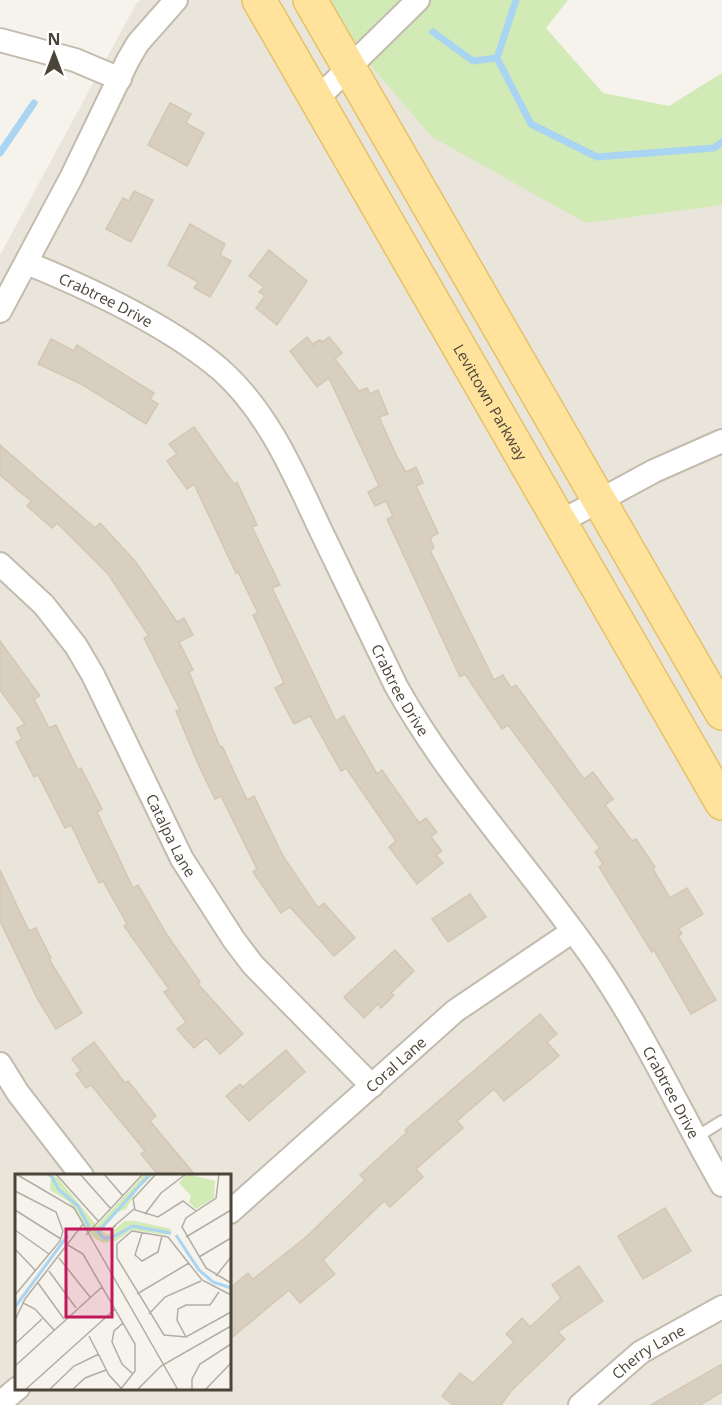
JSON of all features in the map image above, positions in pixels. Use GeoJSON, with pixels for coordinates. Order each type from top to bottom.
{"type":"FeatureCollection","features":[{"type":"Feature","properties":{"kind":"main road","name":"Levittown Parkway"},"geometry":{"type":"LineString","coordinates":[[259,0],[722,803]]}},
{"type":"Feature","properties":{"kind":"main road"},"geometry":{"type":"LineString","coordinates":[[310,0],[722,713]]}},
{"type":"Feature","properties":{"kind":"street"},"geometry":{"type":"LineString","coordinates":[[0,311],[27,263],[138,43],[176,0]]}},
{"type":"Feature","properties":{"kind":"street"},"geometry":{"type":"LineString","coordinates":[[316,100],[348,66],[418,0]]}},
{"type":"Feature","properties":{"kind":"street"},"geometry":{"type":"LineString","coordinates":[[0,40],[75,60],[120,79]]}},
{"type":"Feature","properties":{"kind":"street","name":"Crabtree Drive"},"geometry":{"type":"LineString","coordinates":[[27,263],[126,309],[199,353],[222,371],[258,411],[284,453],[396,686],[416,722],[445,766],[573,931],[628,1015],[722,1185]]}},
{"type":"Feature","properties":{"kind":"street"},"geometry":{"type":"LineString","coordinates":[[560,522],[599,500],[722,441]]}},
{"type":"Feature","properties":{"kind":"street","name":"Catalpa Lane"},"geometry":{"type":"LineString","coordinates":[[0,564],[44,605],[76,646],[93,675],[182,859],[234,940],[253,965],[372,1086]]}},
{"type":"Feature","properties":{"kind":"street","name":"Coral Lane"},"geometry":{"type":"LineString","coordinates":[[231,1211],[455,1011],[573,931]]}},
{"type":"Feature","properties":{"kind":"street"},"geometry":{"type":"LineString","coordinates":[[0,1064],[18,1093],[80,1174]]}},
{"type":"Feature","properties":{"kind":"street","name":"Cherry Lane"},"geometry":{"type":"LineString","coordinates":[[580,1405],[641,1352],[722,1307]]}},
{"type":"Feature","properties":{"kind":"street"},"geometry":{"type":"LineString","coordinates":[[0,1403],[17,1390]]}},
{"type":"Feature","properties":{"kind":"lane"},"geometry":{"type":"LineString","coordinates":[[695,1138],[722,1121]]}},
{"type":"Feature","properties":{"kind":"shaded area"},"geometry":{"type":"Polygon","coordinates":[[[141,0],[388,0],[722,186],[722,1405],[0,1405],[0,255],[136,4],[141,0]]]}},
{"type":"Feature","properties":{"kind":"green space"},"geometry":{"type":"Polygon","coordinates":[[[328,0],[568,0],[546,28],[603,93],[669,106],[722,73],[722,205],[586,223],[432,137],[372,67],[328,0]]]}},
{"type":"Feature","properties":{"kind":"building"},"geometry":{"type":"Polygon","coordinates":[[[170,103],[191,114],[186,123],[204,133],[187,166],[148,145],[170,103]]]}},
{"type":"Feature","properties":{"kind":"building"},"geometry":{"type":"Polygon","coordinates":[[[134,191],[153,200],[131,242],[106,229],[123,198],[129,201],[134,191]]]}},
{"type":"Feature","properties":{"kind":"building"},"geometry":{"type":"Polygon","coordinates":[[[190,224],[225,244],[220,255],[231,261],[210,297],[194,288],[198,282],[168,265],[190,224]]]}},
{"type":"Feature","properties":{"kind":"building"},"geometry":{"type":"Polygon","coordinates":[[[269,250],[307,281],[277,325],[256,308],[265,296],[259,292],[264,287],[249,276],[269,250]]]}},
{"type":"Feature","properties":{"kind":"building"},"geometry":{"type":"Polygon","coordinates":[[[307,337],[315,347],[314,343],[320,340],[322,342],[329,337],[342,353],[335,359],[359,391],[367,388],[370,394],[378,390],[388,414],[379,417],[397,457],[406,472],[416,467],[423,483],[416,486],[438,533],[430,538],[434,548],[430,550],[494,680],[503,675],[511,688],[516,685],[584,779],[593,772],[613,799],[605,805],[632,841],[636,839],[655,867],[653,869],[670,898],[687,888],[703,914],[679,928],[682,934],[678,936],[716,1000],[691,1014],[654,950],[652,952],[599,867],[603,864],[595,852],[600,848],[508,725],[502,729],[465,674],[460,677],[387,519],[393,516],[386,501],[375,506],[368,492],[379,486],[329,378],[317,387],[290,351],[307,337]]]}},
{"type":"Feature","properties":{"kind":"building"},"geometry":{"type":"Polygon","coordinates":[[[51,339],[74,351],[77,345],[154,393],[150,399],[158,404],[146,424],[83,385],[38,364],[51,339]]]}},
{"type":"Feature","properties":{"kind":"building"},"geometry":{"type":"Polygon","coordinates":[[[194,427],[234,484],[237,482],[257,525],[252,527],[280,585],[272,588],[336,721],[344,716],[377,774],[382,770],[419,823],[426,818],[437,832],[431,837],[442,851],[436,855],[443,863],[417,884],[389,847],[396,841],[346,768],[341,771],[310,716],[294,724],[275,688],[284,683],[253,615],[258,613],[238,572],[236,573],[194,484],[187,489],[167,461],[177,454],[169,444],[194,427]]]}},
{"type":"Feature","properties":{"kind":"building"},"geometry":{"type":"Polygon","coordinates":[[[0,445],[95,528],[100,523],[135,561],[177,622],[184,618],[193,635],[179,642],[193,670],[189,672],[220,747],[222,746],[247,800],[254,796],[283,856],[318,908],[324,903],[355,938],[334,956],[290,907],[281,913],[253,872],[257,869],[221,796],[215,799],[198,764],[176,711],[180,710],[144,638],[149,636],[108,574],[57,523],[52,528],[27,506],[31,501],[0,475],[0,445]]]}},
{"type":"Feature","properties":{"kind":"building"},"geometry":{"type":"Polygon","coordinates":[[[0,641],[40,696],[34,699],[49,728],[56,725],[78,770],[81,768],[102,809],[97,812],[133,888],[138,885],[167,935],[200,982],[198,984],[243,1034],[220,1054],[206,1038],[194,1048],[177,1029],[186,1022],[164,992],[169,989],[124,926],[127,924],[103,881],[99,883],[71,825],[65,828],[38,775],[34,777],[16,742],[22,739],[17,728],[25,724],[0,690],[0,641]]]}},
{"type":"Feature","properties":{"kind":"building"},"geometry":{"type":"Polygon","coordinates":[[[0,870],[29,931],[36,928],[51,958],[49,959],[82,1013],[56,1029],[38,1000],[0,921],[0,870]]]}},
{"type":"Feature","properties":{"kind":"building"},"geometry":{"type":"Polygon","coordinates":[[[470,894],[486,917],[448,942],[432,919],[470,894]]]}},
{"type":"Feature","properties":{"kind":"building"},"geometry":{"type":"Polygon","coordinates":[[[395,950],[414,971],[391,993],[394,995],[381,1008],[378,1004],[364,1018],[344,997],[395,950]]]}},
{"type":"Feature","properties":{"kind":"building"},"geometry":{"type":"Polygon","coordinates":[[[540,1014],[557,1034],[547,1042],[559,1056],[504,1101],[494,1089],[457,1121],[463,1128],[416,1169],[423,1177],[390,1207],[384,1201],[323,1260],[335,1274],[300,1303],[289,1290],[231,1338],[231,1287],[248,1273],[253,1279],[305,1238],[365,1180],[360,1175],[407,1132],[405,1130],[540,1014]]]}},
{"type":"Feature","properties":{"kind":"building"},"geometry":{"type":"Polygon","coordinates":[[[94,1042],[125,1083],[128,1081],[156,1116],[150,1121],[194,1174],[157,1174],[141,1154],[145,1151],[91,1085],[86,1088],[76,1074],[81,1071],[72,1059],[94,1042]]]}},
{"type":"Feature","properties":{"kind":"building"},"geometry":{"type":"Polygon","coordinates":[[[286,1050],[305,1072],[249,1121],[226,1096],[240,1084],[243,1087],[286,1050]]]}},
{"type":"Feature","properties":{"kind":"building"},"geometry":{"type":"Polygon","coordinates":[[[665,1208],[691,1251],[643,1279],[618,1236],[665,1208]]]}},
{"type":"Feature","properties":{"kind":"building"},"geometry":{"type":"Polygon","coordinates":[[[579,1266],[603,1301],[558,1332],[565,1339],[512,1390],[501,1405],[453,1405],[442,1396],[460,1373],[473,1383],[514,1342],[506,1334],[522,1318],[530,1327],[561,1298],[552,1285],[579,1266]]]}},
{"type":"Feature","properties":{"kind":"building"},"geometry":{"type":"Polygon","coordinates":[[[722,1364],[722,1392],[700,1405],[651,1405],[722,1364]]]}},
{"type":"Feature","properties":{"kind":"waterway"},"geometry":{"type":"LineString","coordinates":[[516,0],[497,58],[531,124],[597,157],[714,148],[722,142]]}},
{"type":"Feature","properties":{"kind":"waterway"},"geometry":{"type":"LineString","coordinates":[[433,32],[473,61],[497,58]]}},
{"type":"Feature","properties":{"kind":"waterway"},"geometry":{"type":"LineString","coordinates":[[0,153],[34,103]]}}]}
